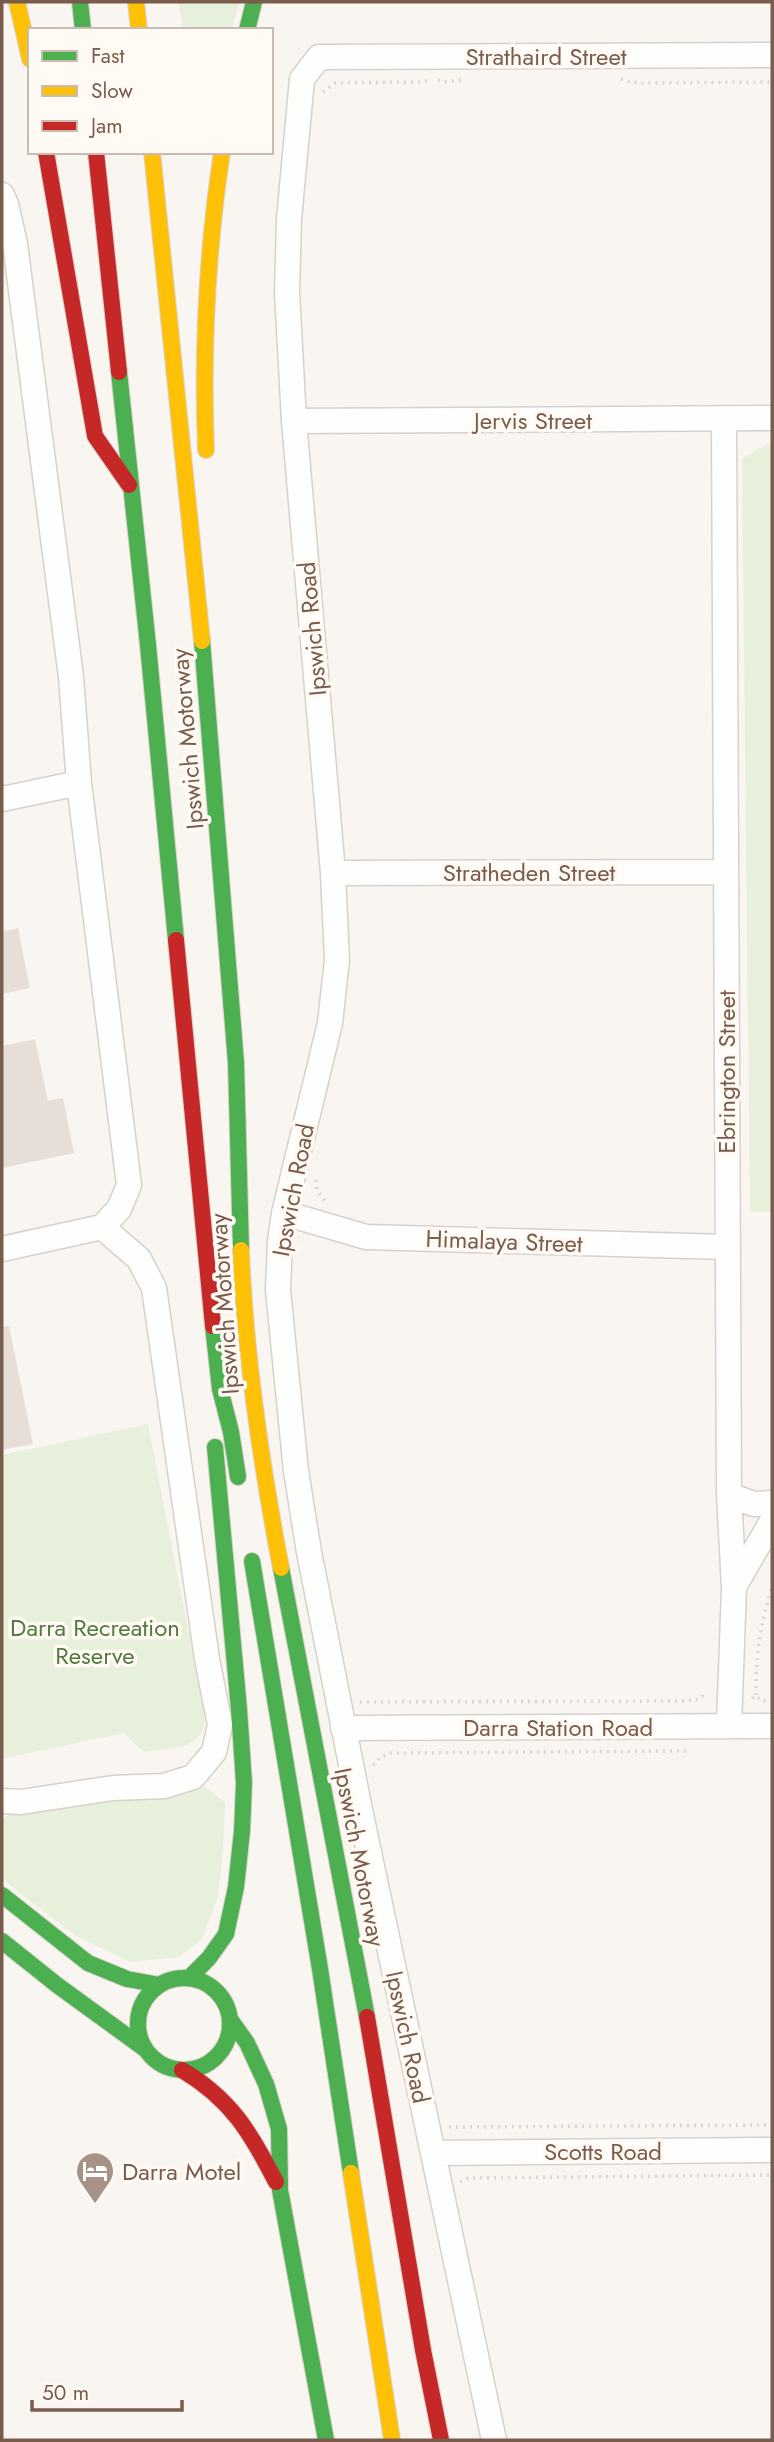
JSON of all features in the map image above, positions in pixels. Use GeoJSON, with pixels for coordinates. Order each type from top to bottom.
{"type":"FeatureCollection","features":[{"type":"Feature","properties":{"kind":"main road"},"geometry":{"type":"LineString","coordinates":[[17,2],[28,50]]}},
{"type":"Feature","properties":{"kind":"main road"},"geometry":{"type":"LineString","coordinates":[[80,2],[83,28]]}},
{"type":"Feature","properties":{"kind":"main road"},"geometry":{"type":"LineString","coordinates":[[136,2],[139,28]]}},
{"type":"Feature","properties":{"kind":"main road"},"geometry":{"type":"LineString","coordinates":[[248,28],[254,2]]}},
{"type":"Feature","properties":{"kind":"main road"},"geometry":{"type":"LineString","coordinates":[[46,154],[95,436],[130,486]]}},
{"type":"Feature","properties":{"kind":"main road","name":"Ipswich Motorway"},"geometry":{"type":"LineString","coordinates":[[96,154],[148,645],[189,1103],[220,1389],[231,1432],[241,1498]]}},
{"type":"Feature","properties":{"kind":"main road","name":"Ipswich Motorway"},"geometry":{"type":"LineString","coordinates":[[152,154],[203,655],[236,1063],[243,1305],[253,1403],[272,1520],[363,1996],[421,2337],[442,2440]]}},
{"type":"Feature","properties":{"kind":"main road"},"geometry":{"type":"LineString","coordinates":[[206,461],[204,315],[210,235],[222,154]]}},
{"type":"Feature","properties":{"kind":"main road"},"geometry":{"type":"LineString","coordinates":[[203,655],[217,625]]}},
{"type":"Feature","properties":{"kind":"main road"},"geometry":{"type":"LineString","coordinates":[[189,1978],[209,1958],[226,1934],[236,1888],[242,1831],[244,1783],[239,1709],[215,1443],[220,1389]]}},
{"type":"Feature","properties":{"kind":"main road"},"geometry":{"type":"LineString","coordinates":[[251,1551],[320,1969],[392,2440]]}},
{"type":"Feature","properties":{"kind":"main road"},"geometry":{"type":"LineString","coordinates":[[2,1895],[65,1948],[90,1965],[121,1978],[160,1985]]}},
{"type":"Feature","properties":{"kind":"main road"},"geometry":{"type":"LineString","coordinates":[[2,1941],[162,2064],[182,2070],[210,2087],[227,2103],[255,2141],[280,2190]]}},
{"type":"Feature","properties":{"kind":"main road"},"geometry":{"type":"LineString","coordinates":[[145,2049],[139,2036],[138,2021],[141,2007],[149,1994],[173,1979],[189,1978],[204,1982],[216,1991],[225,2004],[230,2019],[247,2043],[266,2084],[279,2129],[280,2190],[326,2440]]}},
{"type":"Feature","properties":{"kind":"main road"},"geometry":{"type":"LineString","coordinates":[[182,2070],[198,2068],[217,2055],[228,2035],[230,2019]]}},
{"type":"Feature","properties":{"kind":"street","name":"Strathaird Street"},"geometry":{"type":"LineString","coordinates":[[319,57],[772,55]]}},
{"type":"Feature","properties":{"kind":"street","name":"Ipswich Road"},"geometry":{"type":"LineString","coordinates":[[319,57],[302,79],[289,219],[287,292],[294,421],[333,873],[337,961],[330,1023],[284,1213],[278,1290],[296,1471],[309,1552],[343,1728],[494,2440]]}},
{"type":"Feature","properties":{"kind":"street"},"geometry":{"type":"LineString","coordinates":[[2,195],[15,244],[71,677],[79,783],[129,1185],[119,1209],[102,1227],[2,1249]]}},
{"type":"Feature","properties":{"kind":"street","name":"Jervis Street"},"geometry":{"type":"LineString","coordinates":[[294,421],[772,418]]}},
{"type":"Feature","properties":{"kind":"street","name":"Ebrington Street"},"geometry":{"type":"LineString","coordinates":[[724,419],[729,1495],[734,1587],[729,1726]]}},
{"type":"Feature","properties":{"kind":"street"},"geometry":{"type":"LineString","coordinates":[[2,799],[79,783]]}},
{"type":"Feature","properties":{"kind":"street","name":"Stratheden Street"},"geometry":{"type":"LineString","coordinates":[[333,873],[725,872]]}},
{"type":"Feature","properties":{"kind":"street","name":"Himalaya Street"},"geometry":{"type":"LineString","coordinates":[[284,1213],[366,1237],[727,1247]]}},
{"type":"Feature","properties":{"kind":"street"},"geometry":{"type":"LineString","coordinates":[[8,1805],[113,1788],[164,1786],[193,1777],[214,1752],[220,1725],[207,1659],[154,1288],[139,1259],[102,1227]]}},
{"type":"Feature","properties":{"kind":"street"},"geometry":{"type":"LineString","coordinates":[[729,1495],[754,1504],[772,1503]]}},
{"type":"Feature","properties":{"kind":"street"},"geometry":{"type":"LineString","coordinates":[[734,1587],[772,1521]]}},
{"type":"Feature","properties":{"kind":"street","name":"Darra Station Road"},"geometry":{"type":"LineString","coordinates":[[343,1728],[772,1726]]}},
{"type":"Feature","properties":{"kind":"street","name":"Scotts Road"},"geometry":{"type":"LineString","coordinates":[[433,2153],[772,2150]]}},
{"type":"Feature","properties":{"kind":"path"},"geometry":{"type":"LineString","coordinates":[[612,75],[630,82],[643,83],[772,82]]}},
{"type":"Feature","properties":{"kind":"path"},"geometry":{"type":"LineString","coordinates":[[321,103],[323,91],[335,83],[422,82],[435,79],[447,82],[467,78]]}},
{"type":"Feature","properties":{"kind":"path"},"geometry":{"type":"LineString","coordinates":[[315,1170],[317,1190],[331,1209]]}},
{"type":"Feature","properties":{"kind":"path"},"geometry":{"type":"LineString","coordinates":[[354,1694],[360,1702],[374,1703],[687,1701],[702,1696],[709,1702],[750,1700],[755,1696],[759,1646],[765,1608],[772,1587]]}},
{"type":"Feature","properties":{"kind":"path"},"geometry":{"type":"LineString","coordinates":[[755,1696],[762,1701],[772,1701]]}},
{"type":"Feature","properties":{"kind":"path"},"geometry":{"type":"LineString","coordinates":[[370,1768],[381,1757],[391,1753],[689,1751]]}},
{"type":"Feature","properties":{"kind":"path"},"geometry":{"type":"LineString","coordinates":[[441,2127],[772,2125]]}},
{"type":"Feature","properties":{"kind":"path"},"geometry":{"type":"LineString","coordinates":[[455,2191],[459,2182],[468,2178],[772,2175]]}},
{"type":"Feature","properties":{"kind":"green space"},"geometry":{"type":"Polygon","coordinates":[[[179,2],[240,2],[232,28],[183,28],[179,2]]]}},
{"type":"Feature","properties":{"kind":"green space"},"geometry":{"type":"Polygon","coordinates":[[[767,444],[772,445],[772,1212],[750,1212],[742,459],[767,444]]]}},
{"type":"Feature","properties":{"kind":"green space","name":"Darra Recreation Reserve"},"geometry":{"type":"Polygon","coordinates":[[[148,1424],[205,1717],[203,1728],[192,1742],[164,1749],[144,1752],[123,1733],[2,1759],[2,1455],[148,1424]]]}},
{"type":"Feature","properties":{"kind":"green space"},"geometry":{"type":"Polygon","coordinates":[[[204,1786],[225,1803],[218,1897],[202,1939],[179,1957],[130,1962],[76,1936],[2,1879],[2,1821],[8,1815],[107,1797],[150,1798],[182,1794],[204,1786]]]}},
{"type":"Feature","properties":{"kind":"building"},"geometry":{"type":"Polygon","coordinates":[[[18,928],[30,988],[2,994],[2,932],[18,928]]]}},
{"type":"Feature","properties":{"kind":"building"},"geometry":{"type":"Polygon","coordinates":[[[35,1039],[48,1101],[63,1098],[74,1153],[2,1168],[2,1046],[35,1039]]]}},
{"type":"Feature","properties":{"kind":"building"},"geometry":{"type":"Polygon","coordinates":[[[9,1326],[33,1444],[2,1450],[2,1327],[9,1326]]]}},
{"type":"Feature","properties":{"kind":"traffic: fast"},"geometry":{"type":"LineString","coordinates":[[80,2],[83,28]]}},
{"type":"Feature","properties":{"kind":"traffic: fast"},"geometry":{"type":"LineString","coordinates":[[248,28],[254,2]]}},
{"type":"Feature","properties":{"kind":"traffic: fast"},"geometry":{"type":"LineString","coordinates":[[119,372],[176,940]]}},
{"type":"Feature","properties":{"kind":"traffic: fast"},"geometry":{"type":"LineString","coordinates":[[202,641],[236,1063],[241,1250]]}},
{"type":"Feature","properties":{"kind":"traffic: fast"},"geometry":{"type":"LineString","coordinates":[[213,1326],[220,1389],[231,1432],[238,1477]]}},
{"type":"Feature","properties":{"kind":"traffic: fast"},"geometry":{"type":"LineString","coordinates":[[189,1978],[209,1958],[226,1934],[236,1887],[242,1831],[244,1783],[239,1709],[215,1447]]}},
{"type":"Feature","properties":{"kind":"traffic: fast"},"geometry":{"type":"LineString","coordinates":[[252,1561],[351,2173]]}},
{"type":"Feature","properties":{"kind":"traffic: fast"},"geometry":{"type":"LineString","coordinates":[[281,1568],[367,2017]]}},
{"type":"Feature","properties":{"kind":"traffic: fast"},"geometry":{"type":"LineString","coordinates":[[2,1895],[88,1963],[127,1979],[160,1985]]}},
{"type":"Feature","properties":{"kind":"traffic: fast"},"geometry":{"type":"LineString","coordinates":[[2,1941],[145,2049]]}},
{"type":"Feature","properties":{"kind":"traffic: fast"},"geometry":{"type":"LineString","coordinates":[[184,1978],[201,1982],[216,1992],[226,2007],[230,2024],[226,2041],[216,2056],[201,2066],[184,2070],[167,2066],[152,2056],[142,2041],[138,2024],[142,2007],[152,1992],[167,1982],[184,1978]]}},
{"type":"Feature","properties":{"kind":"traffic: fast"},"geometry":{"type":"LineString","coordinates":[[230,2019],[247,2043],[266,2084],[279,2129],[280,2190],[326,2440]]}},
{"type":"Feature","properties":{"kind":"traffic: slow"},"geometry":{"type":"LineString","coordinates":[[17,2],[28,50]]}},
{"type":"Feature","properties":{"kind":"traffic: slow"},"geometry":{"type":"LineString","coordinates":[[136,2],[139,28]]}},
{"type":"Feature","properties":{"kind":"traffic: slow"},"geometry":{"type":"LineString","coordinates":[[152,154],[202,641]]}},
{"type":"Feature","properties":{"kind":"traffic: slow"},"geometry":{"type":"LineString","coordinates":[[206,450],[207,301],[222,154]]}},
{"type":"Feature","properties":{"kind":"traffic: slow"},"geometry":{"type":"LineString","coordinates":[[241,1250],[255,1410],[281,1568]]}},
{"type":"Feature","properties":{"kind":"traffic: slow"},"geometry":{"type":"LineString","coordinates":[[351,2173],[392,2440]]}},
{"type":"Feature","properties":{"kind":"traffic: jam"},"geometry":{"type":"LineString","coordinates":[[46,154],[95,436],[129,485]]}},
{"type":"Feature","properties":{"kind":"traffic: jam"},"geometry":{"type":"LineString","coordinates":[[96,154],[119,372]]}},
{"type":"Feature","properties":{"kind":"traffic: jam"},"geometry":{"type":"LineString","coordinates":[[176,940],[213,1326]]}},
{"type":"Feature","properties":{"kind":"traffic: jam"},"geometry":{"type":"LineString","coordinates":[[367,2017],[423,2350],[441,2440]]}},
{"type":"Feature","properties":{"kind":"traffic: jam"},"geometry":{"type":"LineString","coordinates":[[182,2070],[214,2093],[238,2118],[276,2182]]}},
{"type":"Feature","properties":{"kind":"place","name":"Darra Motel"},"geometry":{"type":"Point","coordinates":[95,2205]}}]}
